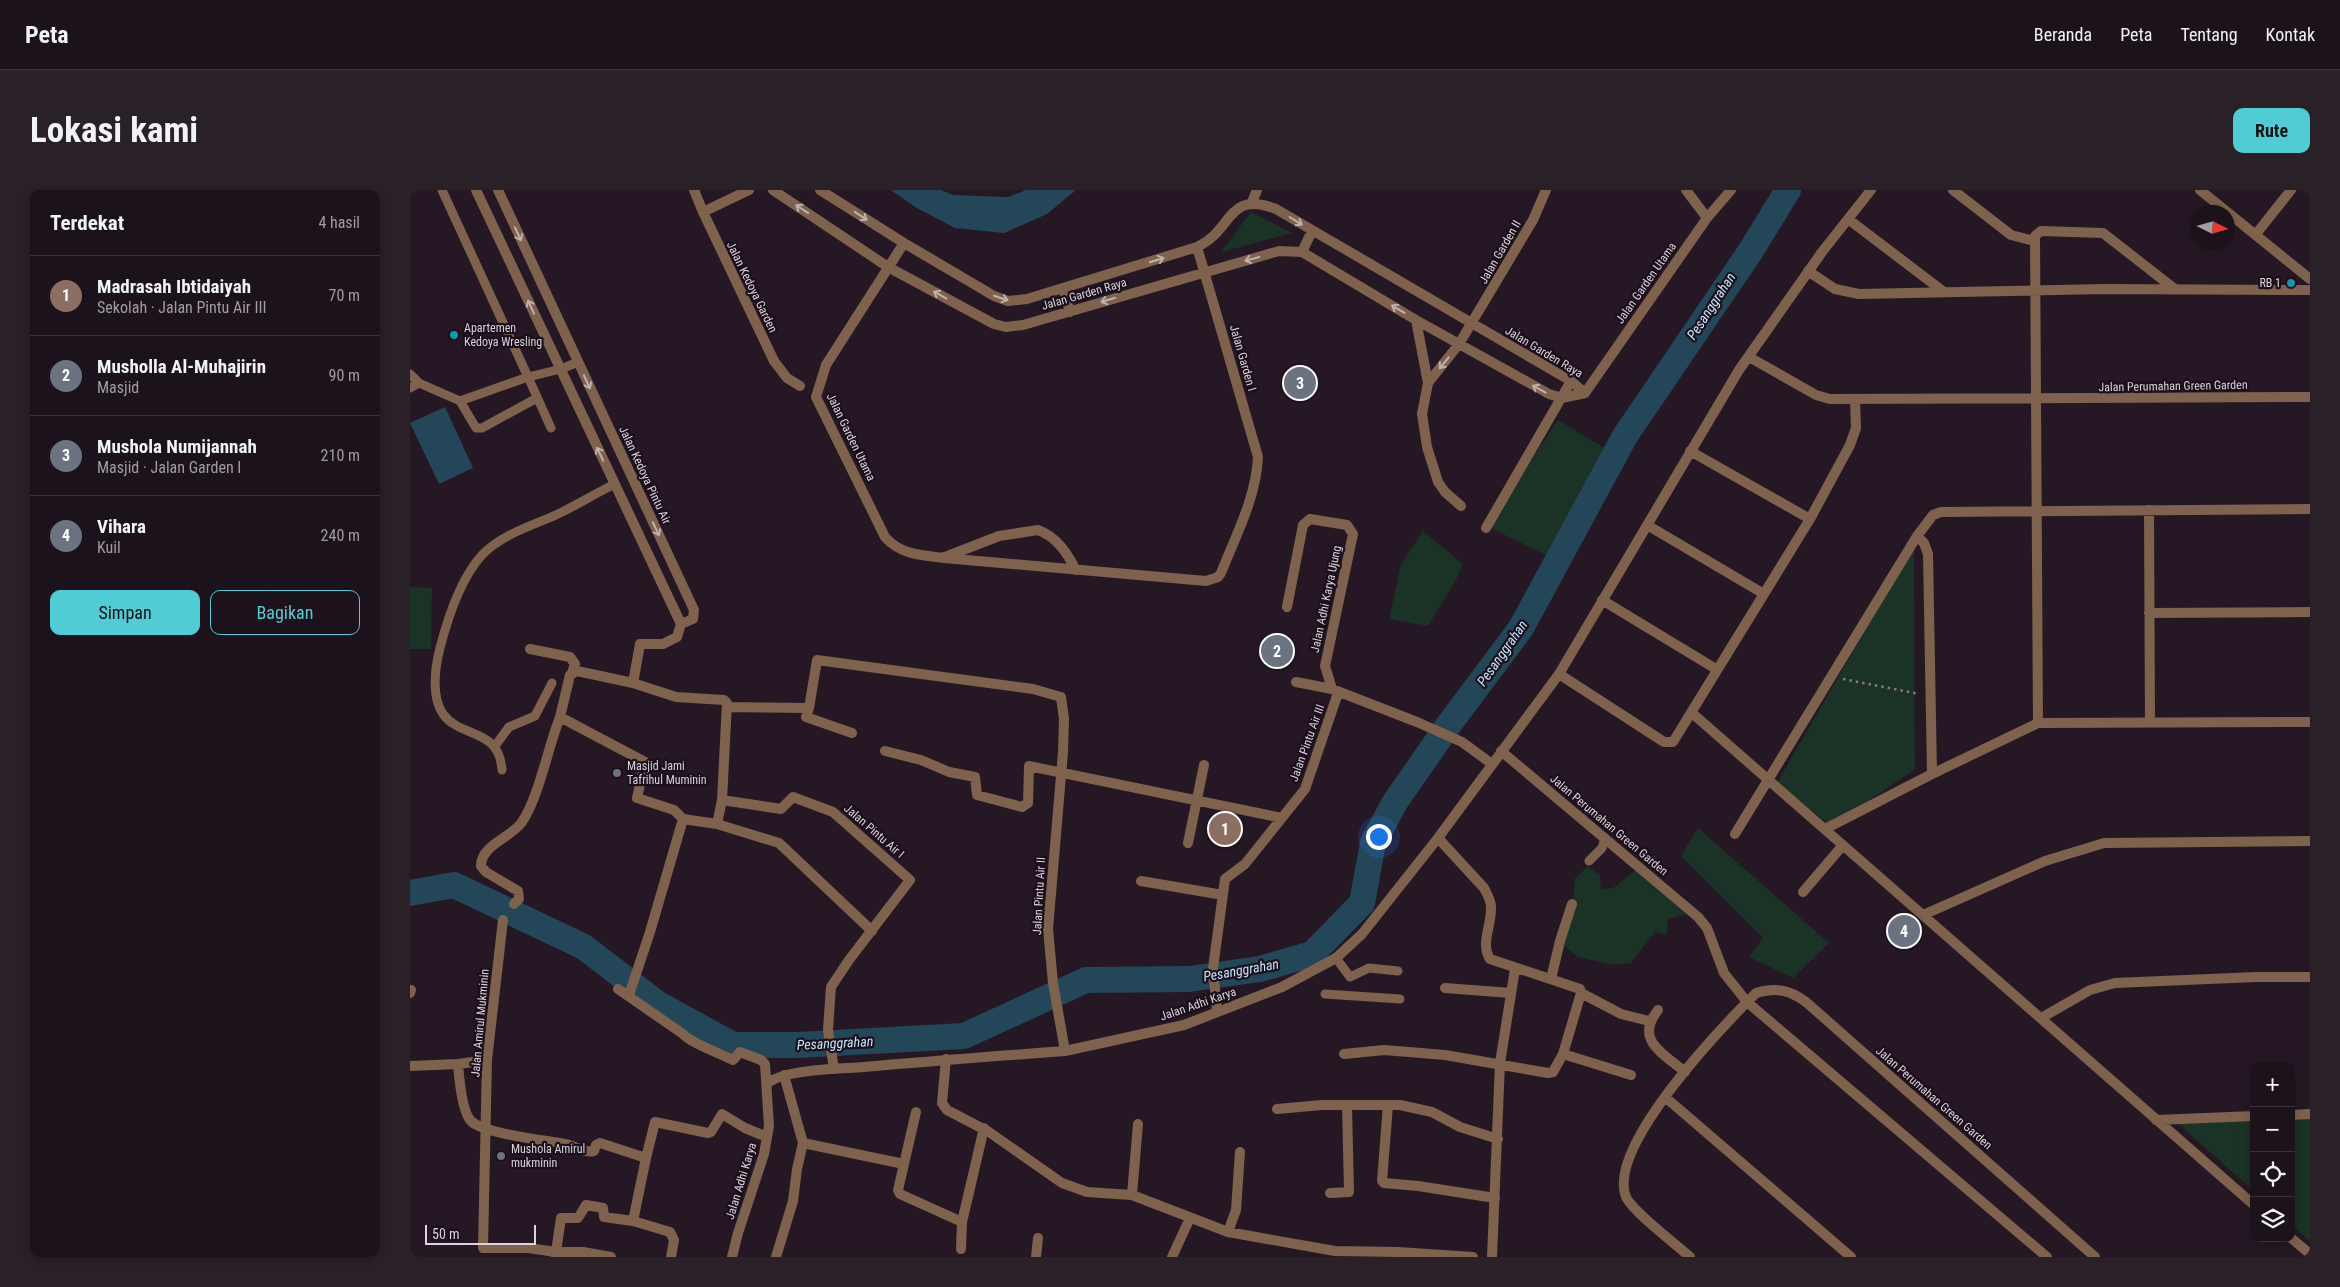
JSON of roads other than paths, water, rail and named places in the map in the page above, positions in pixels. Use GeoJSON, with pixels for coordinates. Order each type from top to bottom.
{"type":"FeatureCollection","features":[{"type":"Feature","properties":{"kind":"street"},"geometry":{"type":"LineString","coordinates":[[476,190],[681,624],[677,637],[663,644],[640,644],[633,684]]}},
{"type":"Feature","properties":{"kind":"street","name":"Jalan Kedoya Pintu Air"},"geometry":{"type":"LineString","coordinates":[[498,190],[694,610],[694,619],[681,624]]}},
{"type":"Feature","properties":{"kind":"street","name":"Jalan Kedoya Garden"},"geometry":{"type":"LineString","coordinates":[[694,190],[774,361],[787,378],[800,386]]}},
{"type":"Feature","properties":{"kind":"street"},"geometry":{"type":"LineString","coordinates":[[703,212],[749,190]]}},
{"type":"Feature","properties":{"kind":"street","name":"Jalan Garden Raya"},"geometry":{"type":"LineString","coordinates":[[773,190],[888,266],[1000,326],[1023,325],[1279,251],[1302,252],[1416,320],[1549,394],[1562,398],[1585,393]]}},
{"type":"Feature","properties":{"kind":"street","name":"Jalan Garden Raya"},"geometry":{"type":"LineString","coordinates":[[820,190],[904,243],[1002,300],[1028,299],[1197,247],[1210,241],[1234,211],[1244,204],[1252,202],[1276,209],[1571,381],[1585,393]]}},
{"type":"Feature","properties":{"kind":"street"},"geometry":{"type":"LineString","coordinates":[[1252,202],[1257,190]]}},
{"type":"Feature","properties":{"kind":"street","name":"Jalan Garden II"},"geometry":{"type":"LineString","coordinates":[[1472,324],[1533,220],[1546,190]]}},
{"type":"Feature","properties":{"kind":"street"},"geometry":{"type":"LineString","coordinates":[[1686,190],[1707,218]]}},
{"type":"Feature","properties":{"kind":"street","name":"Jalan Garden Utama"},"geometry":{"type":"LineString","coordinates":[[1585,393],[1707,218],[1731,190]]}},
{"type":"Feature","properties":{"kind":"street"},"geometry":{"type":"LineString","coordinates":[[1501,752],[1559,674],[1690,451],[1749,357],[1808,271],[1871,190]]}},
{"type":"Feature","properties":{"kind":"street"},"geometry":{"type":"LineString","coordinates":[[1953,190],[2011,235],[2034,241]]}},
{"type":"Feature","properties":{"kind":"street"},"geometry":{"type":"LineString","coordinates":[[2200,190],[2310,279]]}},
{"type":"Feature","properties":{"kind":"street"},"geometry":{"type":"LineString","coordinates":[[2256,234],[2291,190]]}},
{"type":"Feature","properties":{"kind":"street"},"geometry":{"type":"LineString","coordinates":[[1848,219],[1944,292]]}},
{"type":"Feature","properties":{"kind":"street"},"geometry":{"type":"LineString","coordinates":[[1302,252],[1312,231]]}},
{"type":"Feature","properties":{"kind":"street"},"geometry":{"type":"LineString","coordinates":[[2038,723],[2035,236],[2041,231],[2103,233],[2176,290]]}},
{"type":"Feature","properties":{"kind":"street","name":"Jalan Garden Utama"},"geometry":{"type":"LineString","coordinates":[[904,243],[826,365],[816,397],[885,537],[892,545],[906,552],[944,558],[1206,581],[1218,577],[1237,534],[1257,476]]}},
{"type":"Feature","properties":{"kind":"street","name":"Jalan Garden I"},"geometry":{"type":"LineString","coordinates":[[1197,247],[1253,437],[1258,457],[1257,476]]}},
{"type":"Feature","properties":{"kind":"street"},"geometry":{"type":"LineString","coordinates":[[1808,271],[1835,289],[1846,293],[2310,290]]}},
{"type":"Feature","properties":{"kind":"street"},"geometry":{"type":"LineString","coordinates":[[1063,288],[1070,312]]}},
{"type":"Feature","properties":{"kind":"street"},"geometry":{"type":"LineString","coordinates":[[1416,320],[1428,383],[1422,414],[1434,473],[1445,492],[1461,506]]}},
{"type":"Feature","properties":{"kind":"street"},"geometry":{"type":"LineString","coordinates":[[1428,383],[1460,344],[1472,324]]}},
{"type":"Feature","properties":{"kind":"street","name":"Jalan Perumahan Green Garden"},"geometry":{"type":"LineString","coordinates":[[1749,357],[1816,395],[1830,399],[2037,400],[2310,397]]}},
{"type":"Feature","properties":{"kind":"street"},"geometry":{"type":"LineString","coordinates":[[1486,528],[1571,381]]}},
{"type":"Feature","properties":{"kind":"street"},"geometry":{"type":"LineString","coordinates":[[1559,674],[1664,742],[1675,740],[1716,669],[1810,519],[1850,445],[1856,428],[1855,400]]}},
{"type":"Feature","properties":{"kind":"street"},"geometry":{"type":"LineString","coordinates":[[1690,451],[1810,519]]}},
{"type":"Feature","properties":{"kind":"street"},"geometry":{"type":"LineString","coordinates":[[1736,834],[1917,536],[1933,515],[1941,512],[2310,509]]}},
{"type":"Feature","properties":{"kind":"street"},"geometry":{"type":"LineString","coordinates":[[2149,510],[2150,723]]}},
{"type":"Feature","properties":{"kind":"street","name":"Jalan Adhi Karya Ujung"},"geometry":{"type":"LineString","coordinates":[[1287,607],[1303,525],[1310,519],[1347,525],[1352,534],[1325,666],[1335,691]]}},
{"type":"Feature","properties":{"kind":"street"},"geometry":{"type":"LineString","coordinates":[[1647,525],[1764,594]]}},
{"type":"Feature","properties":{"kind":"street"},"geometry":{"type":"LineString","coordinates":[[944,558],[998,536],[1038,530],[1058,542],[1068,554],[1076,570]]}},
{"type":"Feature","properties":{"kind":"street"},"geometry":{"type":"LineString","coordinates":[[1917,536],[1924,543],[1928,554],[1932,774]]}},
{"type":"Feature","properties":{"kind":"street"},"geometry":{"type":"LineString","coordinates":[[1602,600],[1716,669]]}},
{"type":"Feature","properties":{"kind":"street"},"geometry":{"type":"LineString","coordinates":[[2150,613],[2310,612]]}},
{"type":"Feature","properties":{"kind":"street"},"geometry":{"type":"LineString","coordinates":[[514,904],[519,899],[518,891],[486,872],[481,862],[486,852],[520,824],[530,809],[560,717],[570,675],[575,664],[570,657],[530,649]]}},
{"type":"Feature","properties":{"kind":"street","name":"Jalan Pintu Air II"},"geometry":{"type":"LineString","coordinates":[[809,708],[817,660],[1049,692],[1061,697],[1063,704],[1063,752],[1048,929],[1053,982],[1065,1051]]}},
{"type":"Feature","properties":{"kind":"street"},"geometry":{"type":"LineString","coordinates":[[572,673],[576,671],[633,684],[676,697],[724,700],[727,707],[722,800],[717,824]]}},
{"type":"Feature","properties":{"kind":"street"},"geometry":{"type":"LineString","coordinates":[[1296,682],[1335,691],[1432,729],[1471,747],[1492,764]]}},
{"type":"Feature","properties":{"kind":"street","name":"Jalan Pintu Air III"},"geometry":{"type":"LineString","coordinates":[[1217,1012],[1214,998],[1213,968],[1225,879],[1245,864],[1305,789],[1335,691]]}},
{"type":"Feature","properties":{"kind":"street"},"geometry":{"type":"LineString","coordinates":[[727,707],[809,708],[806,718],[852,733]]}},
{"type":"Feature","properties":{"kind":"street"},"geometry":{"type":"LineString","coordinates":[[1692,713],[2250,1202]]}},
{"type":"Feature","properties":{"kind":"street"},"geometry":{"type":"LineString","coordinates":[[560,717],[645,762],[638,798],[674,810],[683,819],[717,824],[779,843],[872,931]]}},
{"type":"Feature","properties":{"kind":"street"},"geometry":{"type":"LineString","coordinates":[[1824,829],[2038,723],[2310,722]]}},
{"type":"Feature","properties":{"kind":"street"},"geometry":{"type":"LineString","coordinates":[[886,751],[921,760],[949,772],[976,777],[977,795],[1022,807],[1028,803],[1029,766],[1282,818]]}},
{"type":"Feature","properties":{"kind":"street","name":"Jalan Perumahan Green Garden"},"geometry":{"type":"LineString","coordinates":[[1501,752],[1702,922],[1714,943],[1724,973],[1747,1002],[2047,1257]]}},
{"type":"Feature","properties":{"kind":"street","name":"Jalan Adhi Karya"},"geometry":{"type":"LineString","coordinates":[[768,1083],[775,1077],[784,1075],[834,1069],[1065,1051],[1184,1025],[1282,987],[1336,958],[1362,934],[1438,838],[1501,752]]}},
{"type":"Feature","properties":{"kind":"street"},"geometry":{"type":"LineString","coordinates":[[1188,843],[1204,765]]}},
{"type":"Feature","properties":{"kind":"street","name":"Jalan Pintu Air I"},"geometry":{"type":"LineString","coordinates":[[722,800],[781,809],[793,797],[833,812],[910,880],[849,960],[831,987],[828,1030],[834,1069]]}},
{"type":"Feature","properties":{"kind":"street"},"geometry":{"type":"LineString","coordinates":[[629,995],[640,966],[683,819]]}},
{"type":"Feature","properties":{"kind":"street"},"geometry":{"type":"LineString","coordinates":[[1438,838],[1484,888],[1489,898],[1491,908],[1486,949],[1490,959],[1514,969],[1578,987],[1581,993],[1621,1014],[1649,1021]]}},
{"type":"Feature","properties":{"kind":"street"},"geometry":{"type":"LineString","coordinates":[[1922,915],[2045,861],[2104,843],[2310,841]]}},
{"type":"Feature","properties":{"kind":"street"},"geometry":{"type":"LineString","coordinates":[[1803,892],[1843,845]]}},
{"type":"Feature","properties":{"kind":"street"},"geometry":{"type":"LineString","coordinates":[[1141,882],[1223,895]]}},
{"type":"Feature","properties":{"kind":"street"},"geometry":{"type":"LineString","coordinates":[[1551,979],[1560,941],[1572,904]]}},
{"type":"Feature","properties":{"kind":"street","name":"Jalan Amirul Mukminin"},"geometry":{"type":"LineString","coordinates":[[502,920],[487,1060],[482,1246],[494,1250],[528,1248],[555,1254]]}},
{"type":"Feature","properties":{"kind":"street"},"geometry":{"type":"LineString","coordinates":[[1492,1257],[1500,1063],[1514,969]]}},
{"type":"Feature","properties":{"kind":"street"},"geometry":{"type":"LineString","coordinates":[[2041,1018],[2090,990],[2115,983],[2310,977]]}},
{"type":"Feature","properties":{"kind":"street"},"geometry":{"type":"LineString","coordinates":[[1445,988],[1511,993]]}},
{"type":"Feature","properties":{"kind":"street","name":"Jalan Adhi Karya"},"geometry":{"type":"LineString","coordinates":[[618,989],[683,1034],[687,1040],[705,1046],[733,1060],[740,1052],[764,1062],[768,1083],[766,1093],[769,1116],[768,1137],[732,1257]]}},
{"type":"Feature","properties":{"kind":"street","name":"Jalan Perumahan Green Garden"},"geometry":{"type":"LineString","coordinates":[[1690,1257],[1632,1205],[1624,1189],[1627,1167],[1638,1137],[1665,1097],[1685,1072],[1756,993],[1768,990],[1782,990],[1794,994],[1806,1002],[2095,1257]]}},
{"type":"Feature","properties":{"kind":"street"},"geometry":{"type":"LineString","coordinates":[[1344,1054],[1384,1050],[1445,1054],[1551,1073],[1564,1054],[1581,993]]}},
{"type":"Feature","properties":{"kind":"street"},"geometry":{"type":"LineString","coordinates":[[1658,1010],[1649,1021],[1648,1036],[1651,1044],[1685,1072]]}},
{"type":"Feature","properties":{"kind":"street"},"geometry":{"type":"LineString","coordinates":[[1564,1054],[1631,1075]]}},
{"type":"Feature","properties":{"kind":"street"},"geometry":{"type":"LineString","coordinates":[[410,1066],[458,1064],[487,1060]]}},
{"type":"Feature","properties":{"kind":"street"},"geometry":{"type":"LineString","coordinates":[[946,1060],[942,1103],[947,1110],[984,1128],[1062,1183],[1074,1189],[1132,1195],[1228,1232],[1335,1251],[1398,1252],[1472,1257]]}},
{"type":"Feature","properties":{"kind":"street"},"geometry":{"type":"LineString","coordinates":[[458,1064],[460,1092],[468,1118],[472,1122],[486,1129],[570,1145],[589,1152],[594,1151],[596,1145],[600,1143],[646,1158]]}},
{"type":"Feature","properties":{"kind":"street"},"geometry":{"type":"LineString","coordinates":[[776,1257],[793,1201],[803,1143],[784,1075]]}},
{"type":"Feature","properties":{"kind":"street"},"geometry":{"type":"LineString","coordinates":[[1665,1097],[1851,1257]]}},
{"type":"Feature","properties":{"kind":"street"},"geometry":{"type":"LineString","coordinates":[[1277,1109],[1347,1105],[1400,1105],[1432,1112],[1460,1127],[1498,1139]]}},
{"type":"Feature","properties":{"kind":"street"},"geometry":{"type":"LineString","coordinates":[[1330,1193],[1349,1192],[1347,1105]]}},
{"type":"Feature","properties":{"kind":"street"},"geometry":{"type":"LineString","coordinates":[[1388,1105],[1382,1181],[1384,1184],[1418,1186],[1495,1198]]}},
{"type":"Feature","properties":{"kind":"street"},"geometry":{"type":"LineString","coordinates":[[916,1112],[898,1188],[900,1194],[962,1222]]}},
{"type":"Feature","properties":{"kind":"street"},"geometry":{"type":"LineString","coordinates":[[633,1221],[655,1122],[658,1121],[708,1133],[711,1132],[722,1114],[745,1128],[768,1137]]}},
{"type":"Feature","properties":{"kind":"street"},"geometry":{"type":"LineString","coordinates":[[2295,1115],[2310,1114]]}},
{"type":"Feature","properties":{"kind":"street"},"geometry":{"type":"LineString","coordinates":[[2156,1120],[2250,1116]]}},
{"type":"Feature","properties":{"kind":"street"},"geometry":{"type":"LineString","coordinates":[[1132,1195],[1138,1124]]}},
{"type":"Feature","properties":{"kind":"street"},"geometry":{"type":"LineString","coordinates":[[961,1249],[962,1222],[984,1128]]}},
{"type":"Feature","properties":{"kind":"street"},"geometry":{"type":"LineString","coordinates":[[803,1143],[904,1164]]}},
{"type":"Feature","properties":{"kind":"street"},"geometry":{"type":"LineString","coordinates":[[1228,1232],[1236,1210],[1240,1152]]}},
{"type":"Feature","properties":{"kind":"street"},"geometry":{"type":"LineString","coordinates":[[611,1257],[583,1252],[555,1254],[561,1218],[578,1218],[586,1205],[603,1208],[604,1217],[633,1221],[670,1232],[674,1240],[671,1257]]}},
{"type":"Feature","properties":{"kind":"street"},"geometry":{"type":"LineString","coordinates":[[1172,1257],[1190,1218]]}},
{"type":"Feature","properties":{"kind":"street"},"geometry":{"type":"LineString","coordinates":[[1036,1257],[1038,1238]]}},
{"type":"Feature","properties":{"kind":"street"},"geometry":{"type":"LineString","coordinates":[[2295,1241],[2310,1254]]}},
{"type":"Feature","properties":{"kind":"lane"},"geometry":{"type":"LineString","coordinates":[[442,190],[550,428]]}},
{"type":"Feature","properties":{"kind":"lane"},"geometry":{"type":"LineString","coordinates":[[460,401],[578,362]]}},
{"type":"Feature","properties":{"kind":"lane"},"geometry":{"type":"LineString","coordinates":[[410,374],[419,383],[460,401],[472,425],[476,428],[482,428],[537,398]]}},
{"type":"Feature","properties":{"kind":"lane"},"geometry":{"type":"LineString","coordinates":[[410,388],[419,383]]}},
{"type":"Feature","properties":{"kind":"lane"},"geometry":{"type":"LineString","coordinates":[[502,770],[502,760],[495,746],[449,720],[439,705],[436,690],[437,659],[463,582],[481,556],[511,534],[559,514],[615,484]]}},
{"type":"Feature","properties":{"kind":"lane"},"geometry":{"type":"LineString","coordinates":[[495,746],[509,727],[536,716],[552,683]]}},
{"type":"Feature","properties":{"kind":"lane"},"geometry":{"type":"LineString","coordinates":[[1589,860],[1602,848],[1605,838]]}},
{"type":"Feature","properties":{"kind":"lane"},"geometry":{"type":"LineString","coordinates":[[1336,958],[1350,977],[1348,995]]}},
{"type":"Feature","properties":{"kind":"lane"},"geometry":{"type":"LineString","coordinates":[[1350,977],[1369,968],[1398,971]]}},
{"type":"Feature","properties":{"kind":"lane"},"geometry":{"type":"LineString","coordinates":[[1325,994],[1400,999]]}},
{"type":"Feature","properties":{"kind":"water"},"geometry":{"type":"Polygon","coordinates":[[[891,190],[941,190],[953,195],[1008,197],[1026,190],[1076,190],[1047,214],[1004,233],[955,228],[915,207],[891,190]]]}},
{"type":"Feature","properties":{"kind":"water"},"geometry":{"type":"Polygon","coordinates":[[[445,407],[473,468],[439,484],[410,423],[445,407]]]}},
{"type":"Feature","properties":{"kind":"waterway","name":"Pesanggrahan"},"geometry":{"type":"LineString","coordinates":[[410,893],[454,885],[584,947],[658,1004],[733,1045],[798,1045],[964,1036],[1086,980],[1189,979],[1260,969],[1312,954],[1362,903],[1373,843],[1395,802],[1450,723],[1521,628],[1625,436],[1750,252],[1788,190]]}},
{"type":"Feature","properties":{"kind":"place","name":"RB 1"},"geometry":{"type":"Point","coordinates":[2291,283]}},
{"type":"Feature","properties":{"kind":"place","name":"Apartemen Kedoya Wresling"},"geometry":{"type":"Point","coordinates":[454,335]}},
{"type":"Feature","properties":{"kind":"place","name":"Mushola Numijannah"},"geometry":{"type":"Point","coordinates":[1300,383]}},
{"type":"Feature","properties":{"kind":"place","name":"Musholla Al-Muhajirin"},"geometry":{"type":"Point","coordinates":[1277,651]}},
{"type":"Feature","properties":{"kind":"place","name":"Masjid Jami Tafrihul Muminin"},"geometry":{"type":"Point","coordinates":[617,773]}},
{"type":"Feature","properties":{"kind":"place","name":"Madrasah Ibtidaiyah"},"geometry":{"type":"Point","coordinates":[1225,829]}},
{"type":"Feature","properties":{"kind":"place","name":"Vihara"},"geometry":{"type":"Point","coordinates":[1904,931]}},
{"type":"Feature","properties":{"kind":"place","name":"Mushola Amirul mukminin"},"geometry":{"type":"Point","coordinates":[501,1156]}}]}
